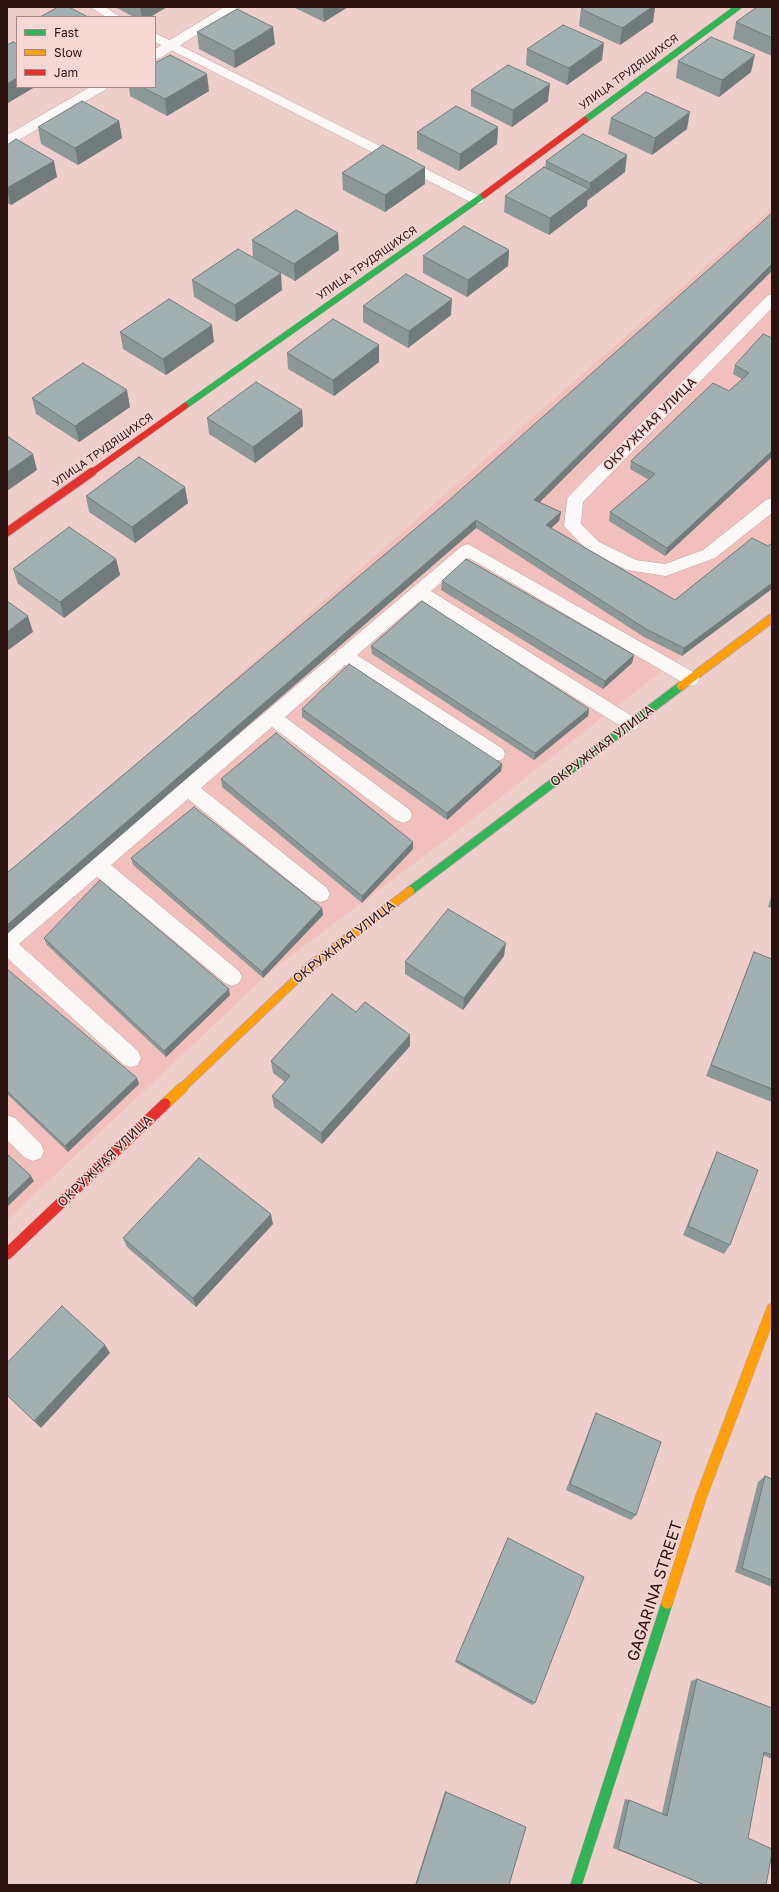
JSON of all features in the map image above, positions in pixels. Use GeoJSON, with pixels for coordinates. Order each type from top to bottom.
{"type":"FeatureCollection","features":[{"type":"Feature","properties":{"kind":"street"},"geometry":{"type":"LineString","coordinates":[[156,54],[234,7]]}},
{"type":"Feature","properties":{"kind":"street","name":"УЛИЦА ТРУДЯЩИХСЯ"},"geometry":{"type":"LineString","coordinates":[[7,532],[477,200],[738,7]]}},
{"type":"Feature","properties":{"kind":"street"},"geometry":{"type":"LineString","coordinates":[[7,141],[98,88]]}},
{"type":"Feature","properties":{"kind":"street","name":"ОКРУЖНАЯ УЛИЦА"},"geometry":{"type":"LineString","coordinates":[[7,1254],[309,967],[772,618]]}},
{"type":"Feature","properties":{"kind":"street","name":"GAGARINA STREET"},"geometry":{"type":"LineString","coordinates":[[576,1885],[701,1497],[772,1309]]}},
{"type":"Feature","properties":{"kind":"lane"},"geometry":{"type":"LineString","coordinates":[[96,7],[113,16]]}},
{"type":"Feature","properties":{"kind":"lane"},"geometry":{"type":"LineString","coordinates":[[156,37],[477,200]]}},
{"type":"Feature","properties":{"kind":"lane","name":"ОКРУЖНАЯ УЛИЦА"},"geometry":{"type":"LineString","coordinates":[[772,300],[575,500],[572,526],[593,546],[633,566],[666,570],[709,554],[772,504]]}},
{"type":"Feature","properties":{"kind":"lane"},"geometry":{"type":"LineString","coordinates":[[131,1058],[7,944],[97,865],[468,550],[691,679]]}},
{"type":"Feature","properties":{"kind":"lane"},"geometry":{"type":"LineString","coordinates":[[419,592],[631,724]]}},
{"type":"Feature","properties":{"kind":"lane"},"geometry":{"type":"LineString","coordinates":[[344,656],[496,754]]}},
{"type":"Feature","properties":{"kind":"lane"},"geometry":{"type":"LineString","coordinates":[[272,717],[403,815]]}},
{"type":"Feature","properties":{"kind":"lane"},"geometry":{"type":"LineString","coordinates":[[188,789],[320,894]]}},
{"type":"Feature","properties":{"kind":"lane"},"geometry":{"type":"LineString","coordinates":[[97,865],[232,977]]}},
{"type":"Feature","properties":{"kind":"lane"},"geometry":{"type":"LineString","coordinates":[[7,1125],[33,1151]]}},
{"type":"Feature","properties":{"kind":"shaded area"},"geometry":{"type":"Polygon","coordinates":[[[772,208],[772,589],[658,674],[456,832],[272,970],[7,1220],[7,878],[772,208]]]}},
{"type":"Feature","properties":{"kind":"building"},"geometry":{"type":"Polygon","coordinates":[[[58,7],[69,7],[86,16],[42,16],[58,7]]]}},
{"type":"Feature","properties":{"kind":"building"},"geometry":{"type":"Polygon","coordinates":[[[585,7],[652,7],[622,28],[581,9],[585,7]]]}},
{"type":"Feature","properties":{"kind":"building"},"geometry":{"type":"Polygon","coordinates":[[[757,7],[772,7],[772,38],[736,22],[757,7]]]}},
{"type":"Feature","properties":{"kind":"building"},"geometry":{"type":"Polygon","coordinates":[[[237,9],[273,27],[234,51],[197,32],[237,9]]]}},
{"type":"Feature","properties":{"kind":"building"},"geometry":{"type":"Polygon","coordinates":[[[563,25],[604,43],[569,68],[527,49],[563,25]]]}},
{"type":"Feature","properties":{"kind":"building"},"geometry":{"type":"Polygon","coordinates":[[[711,37],[755,55],[722,80],[678,61],[711,37]]]}},
{"type":"Feature","properties":{"kind":"building"},"geometry":{"type":"Polygon","coordinates":[[[13,42],[16,44],[16,79],[7,84],[7,45],[13,42]]]}},
{"type":"Feature","properties":{"kind":"building"},"geometry":{"type":"Polygon","coordinates":[[[170,55],[207,74],[165,99],[144,88],[156,88],[156,62],[170,55]]]}},
{"type":"Feature","properties":{"kind":"building"},"geometry":{"type":"Polygon","coordinates":[[[508,65],[550,84],[513,110],[471,90],[508,65]]]}},
{"type":"Feature","properties":{"kind":"building"},"geometry":{"type":"Polygon","coordinates":[[[646,92],[690,112],[655,138],[611,118],[646,92]]]}},
{"type":"Feature","properties":{"kind":"building"},"geometry":{"type":"Polygon","coordinates":[[[82,101],[119,121],[75,148],[38,127],[82,101]]]}},
{"type":"Feature","properties":{"kind":"building"},"geometry":{"type":"Polygon","coordinates":[[[456,106],[498,127],[460,154],[417,132],[456,106]]]}},
{"type":"Feature","properties":{"kind":"building"},"geometry":{"type":"Polygon","coordinates":[[[583,134],[627,155],[590,183],[546,161],[583,134]]]}},
{"type":"Feature","properties":{"kind":"building"},"geometry":{"type":"Polygon","coordinates":[[[16,139],[54,161],[7,188],[7,145],[16,139]]]}},
{"type":"Feature","properties":{"kind":"building"},"geometry":{"type":"Polygon","coordinates":[[[383,145],[425,167],[385,195],[342,173],[383,145]]]}},
{"type":"Feature","properties":{"kind":"building"},"geometry":{"type":"Polygon","coordinates":[[[544,167],[589,189],[550,218],[505,196],[544,167]]]}},
{"type":"Feature","properties":{"kind":"building"},"geometry":{"type":"Polygon","coordinates":[[[296,210],[338,233],[294,264],[252,240],[296,210]]]}},
{"type":"Feature","properties":{"kind":"building"},"geometry":{"type":"Polygon","coordinates":[[[772,213],[772,264],[534,500],[561,512],[546,525],[675,600],[752,538],[768,546],[772,543],[772,583],[684,648],[646,629],[476,520],[7,925],[7,873],[447,502],[772,213]]]}},
{"type":"Feature","properties":{"kind":"building"},"geometry":{"type":"Polygon","coordinates":[[[464,226],[509,250],[468,280],[423,256],[464,226]]]}},
{"type":"Feature","properties":{"kind":"building"},"geometry":{"type":"Polygon","coordinates":[[[238,249],[281,273],[235,305],[192,280],[238,249]]]}},
{"type":"Feature","properties":{"kind":"building"},"geometry":{"type":"Polygon","coordinates":[[[406,274],[452,299],[409,331],[363,306],[406,274]]]}},
{"type":"Feature","properties":{"kind":"building"},"geometry":{"type":"Polygon","coordinates":[[[169,299],[212,325],[163,359],[120,332],[169,299]]]}},
{"type":"Feature","properties":{"kind":"building"},"geometry":{"type":"Polygon","coordinates":[[[333,319],[379,345],[333,380],[287,353],[333,319]]]}},
{"type":"Feature","properties":{"kind":"building"},"geometry":{"type":"Polygon","coordinates":[[[763,334],[772,338],[772,451],[667,548],[610,512],[655,474],[631,461],[713,383],[729,391],[749,373],[735,365],[763,334]]]}},
{"type":"Feature","properties":{"kind":"building"},"geometry":{"type":"Polygon","coordinates":[[[83,363],[127,390],[75,426],[32,398],[83,363]]]}},
{"type":"Feature","properties":{"kind":"building"},"geometry":{"type":"Polygon","coordinates":[[[256,382],[302,410],[253,447],[207,418],[256,382]]]}},
{"type":"Feature","properties":{"kind":"building"},"geometry":{"type":"Polygon","coordinates":[[[7,436],[33,454],[7,472],[7,436]]]}},
{"type":"Feature","properties":{"kind":"building"},"geometry":{"type":"Polygon","coordinates":[[[139,457],[185,487],[132,527],[86,496],[139,457]]]}},
{"type":"Feature","properties":{"kind":"building"},"geometry":{"type":"Polygon","coordinates":[[[69,527],[116,559],[60,602],[13,569],[69,527]]]}},
{"type":"Feature","properties":{"kind":"building"},"geometry":{"type":"Polygon","coordinates":[[[466,559],[634,655],[605,681],[442,581],[466,559]]]}},
{"type":"Feature","properties":{"kind":"building"},"geometry":{"type":"Polygon","coordinates":[[[7,601],[28,616],[7,632],[7,601]]]}},
{"type":"Feature","properties":{"kind":"building"},"geometry":{"type":"Polygon","coordinates":[[[422,601],[589,709],[535,753],[371,646],[422,601]]]}},
{"type":"Feature","properties":{"kind":"building"},"geometry":{"type":"Polygon","coordinates":[[[349,664],[502,764],[447,813],[302,709],[349,664]]]}},
{"type":"Feature","properties":{"kind":"building"},"geometry":{"type":"Polygon","coordinates":[[[276,733],[413,842],[362,896],[221,779],[276,733]]]}},
{"type":"Feature","properties":{"kind":"building"},"geometry":{"type":"Polygon","coordinates":[[[194,807],[322,908],[262,972],[131,858],[194,807]]]}},
{"type":"Feature","properties":{"kind":"building"},"geometry":{"type":"Polygon","coordinates":[[[100,880],[229,989],[164,1051],[44,938],[100,880]]]}},
{"type":"Feature","properties":{"kind":"building"},"geometry":{"type":"Polygon","coordinates":[[[448,909],[506,943],[464,998],[405,962],[448,909]]]}},
{"type":"Feature","properties":{"kind":"building"},"geometry":{"type":"Polygon","coordinates":[[[754,952],[772,959],[772,1089],[711,1065],[754,952]]]}},
{"type":"Feature","properties":{"kind":"building"},"geometry":{"type":"Polygon","coordinates":[[[7,969],[137,1078],[65,1146],[7,1091],[7,969]]]}},
{"type":"Feature","properties":{"kind":"building"},"geometry":{"type":"Polygon","coordinates":[[[332,994],[356,1012],[365,1002],[410,1035],[321,1133],[272,1096],[290,1076],[271,1061],[332,994]]]}},
{"type":"Feature","properties":{"kind":"building"},"geometry":{"type":"Polygon","coordinates":[[[717,1152],[758,1170],[730,1245],[688,1226],[717,1152]]]}},
{"type":"Feature","properties":{"kind":"building"},"geometry":{"type":"Polygon","coordinates":[[[7,1154],[31,1176],[7,1199],[7,1154]]]}},
{"type":"Feature","properties":{"kind":"building"},"geometry":{"type":"Polygon","coordinates":[[[199,1158],[271,1214],[193,1298],[123,1238],[199,1158]]]}},
{"type":"Feature","properties":{"kind":"building"},"geometry":{"type":"Polygon","coordinates":[[[62,1306],[105,1345],[34,1421],[7,1395],[7,1363],[62,1306]]]}},
{"type":"Feature","properties":{"kind":"building"},"geometry":{"type":"Polygon","coordinates":[[[596,1413],[661,1442],[636,1515],[570,1484],[596,1413]]]}},
{"type":"Feature","properties":{"kind":"building"},"geometry":{"type":"Polygon","coordinates":[[[765,1476],[772,1479],[772,1580],[742,1568],[765,1476]]]}},
{"type":"Feature","properties":{"kind":"building"},"geometry":{"type":"Polygon","coordinates":[[[508,1538],[584,1577],[535,1703],[456,1660],[508,1538]]]}},
{"type":"Feature","properties":{"kind":"building"},"geometry":{"type":"Polygon","coordinates":[[[697,1679],[772,1708],[772,1755],[764,1752],[748,1838],[772,1849],[766,1885],[705,1885],[618,1849],[629,1800],[667,1816],[697,1679]]]}},
{"type":"Feature","properties":{"kind":"building"},"geometry":{"type":"Polygon","coordinates":[[[446,1792],[526,1827],[509,1885],[416,1885],[446,1792]]]}},
{"type":"Feature","properties":{"kind":"traffic: fast"},"geometry":{"type":"LineString","coordinates":[[585,120],[738,7]]}},
{"type":"Feature","properties":{"kind":"traffic: fast"},"geometry":{"type":"LineString","coordinates":[[185,406],[484,195]]}},
{"type":"Feature","properties":{"kind":"traffic: fast"},"geometry":{"type":"LineString","coordinates":[[410,891],[681,686]]}},
{"type":"Feature","properties":{"kind":"traffic: fast"},"geometry":{"type":"LineString","coordinates":[[576,1885],[667,1603]]}},
{"type":"Feature","properties":{"kind":"traffic: slow"},"geometry":{"type":"LineString","coordinates":[[681,686],[772,618]]}},
{"type":"Feature","properties":{"kind":"traffic: slow"},"geometry":{"type":"LineString","coordinates":[[165,1104],[309,967],[410,891]]}},
{"type":"Feature","properties":{"kind":"traffic: slow"},"geometry":{"type":"LineString","coordinates":[[667,1603],[701,1497],[772,1309]]}},
{"type":"Feature","properties":{"kind":"traffic: jam"},"geometry":{"type":"LineString","coordinates":[[484,195],[585,120]]}},
{"type":"Feature","properties":{"kind":"traffic: jam"},"geometry":{"type":"LineString","coordinates":[[7,532],[185,406]]}},
{"type":"Feature","properties":{"kind":"traffic: jam"},"geometry":{"type":"LineString","coordinates":[[7,1254],[165,1104]]}}]}
